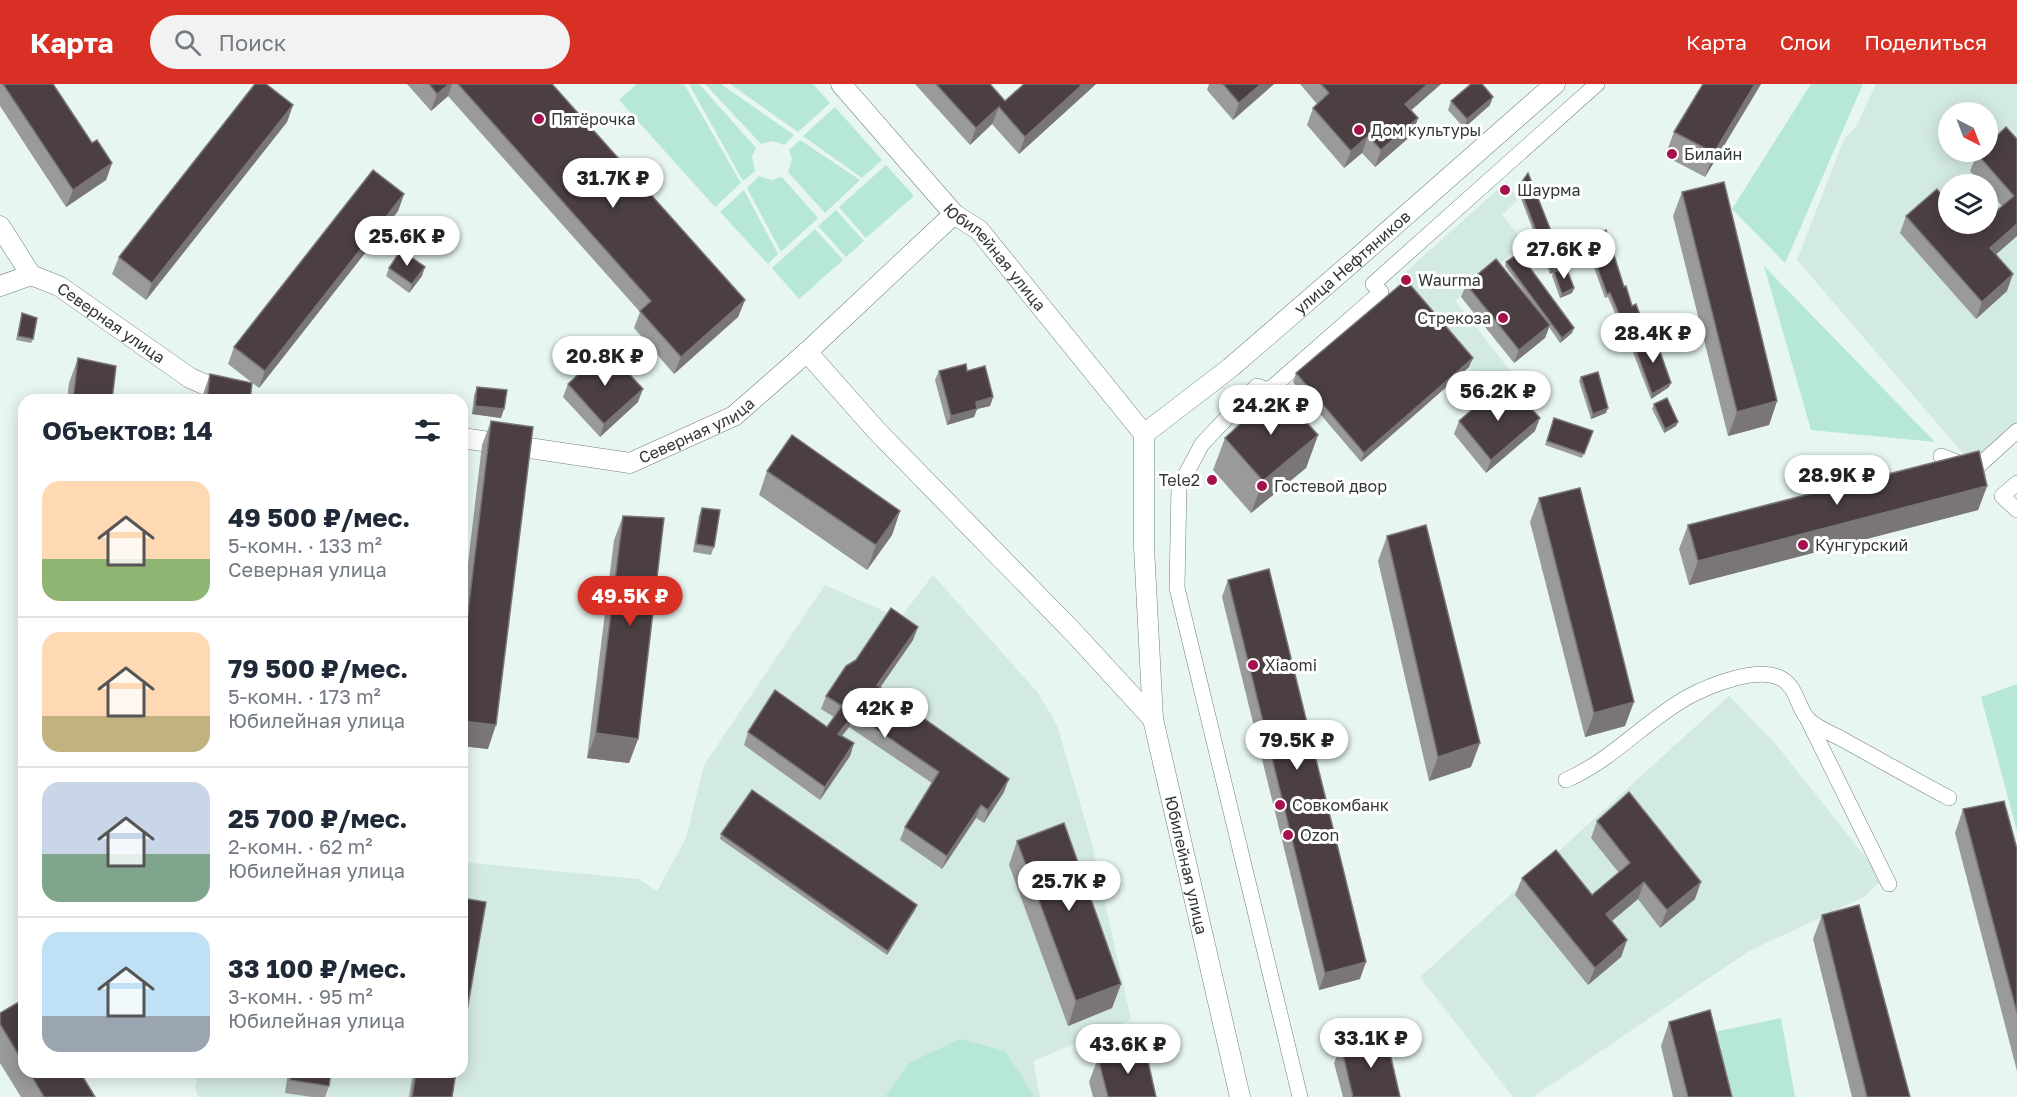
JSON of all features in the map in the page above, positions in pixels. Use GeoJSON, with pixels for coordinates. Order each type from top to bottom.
{"type":"FeatureCollection","features":[{"type":"Feature","properties":{"kind":"street","name":"Юбилейная улица"},"geometry":{"type":"LineString","coordinates":[[841,84],[954,214],[979,230],[1144,434],[1143,490],[1147,632],[1153,719],[1240,1097]]}},
{"type":"Feature","properties":{"kind":"street","name":"улица Нефтяников"},"geometry":{"type":"LineString","coordinates":[[1144,434],[1230,368],[1555,84]]}},
{"type":"Feature","properties":{"kind":"street"},"geometry":{"type":"LineString","coordinates":[[1300,1097],[1177,588],[1179,487],[1202,444],[1236,406],[1257,386],[1269,390],[1380,292],[1373,284],[1597,84]]}},
{"type":"Feature","properties":{"kind":"street","name":"Северная улица"},"geometry":{"type":"LineString","coordinates":[[468,439],[630,463],[734,416],[807,352],[954,214]]}},
{"type":"Feature","properties":{"kind":"street"},"geometry":{"type":"LineString","coordinates":[[0,226],[31,275],[0,286]]}},
{"type":"Feature","properties":{"kind":"street","name":"Северная улица"},"geometry":{"type":"LineString","coordinates":[[31,275],[59,286],[190,378],[227,394]]}},
{"type":"Feature","properties":{"kind":"street"},"geometry":{"type":"LineString","coordinates":[[807,352],[876,430],[1075,634],[1153,719]]}},
{"type":"Feature","properties":{"kind":"street"},"geometry":{"type":"LineString","coordinates":[[1941,456],[1975,469],[2017,431]]}},
{"type":"Feature","properties":{"kind":"street"},"geometry":{"type":"LineString","coordinates":[[2017,483],[2002,496],[2017,510]]}},
{"type":"Feature","properties":{"kind":"street"},"geometry":{"type":"LineString","coordinates":[[1566,780],[1588,771],[1635,736],[1662,712],[1689,696],[1732,679],[1753,675],[1768,675],[1783,679],[1795,694],[1889,884]]}},
{"type":"Feature","properties":{"kind":"street"},"geometry":{"type":"LineString","coordinates":[[1808,720],[1949,798]]}},
{"type":"Feature","properties":{"kind":"shaded area"},"geometry":{"type":"Polygon","coordinates":[[[1876,84],[2017,84],[2017,422],[1971,463],[1797,260],[1844,139],[1856,127],[1876,84]]]}},
{"type":"Feature","properties":{"kind":"shaded area"},"geometry":{"type":"Polygon","coordinates":[[[1507,181],[1518,200],[1502,215],[1525,243],[1455,301],[1525,389],[1503,407],[1397,280],[1507,181]]]}},
{"type":"Feature","properties":{"kind":"shaded area"},"geometry":{"type":"Polygon","coordinates":[[[933,575],[1038,693],[1057,725],[1092,844],[1131,1020],[1033,1061],[1040,1097],[198,1097],[195,1088],[197,1078],[468,1078],[468,863],[639,879],[657,891],[686,838],[704,765],[825,585],[900,618],[933,575]]]}},
{"type":"Feature","properties":{"kind":"shaded area"},"geometry":{"type":"Polygon","coordinates":[[[1729,696],[1774,742],[1883,879],[1864,897],[1749,951],[1533,1097],[1513,1097],[1420,977],[1729,696]]]}},
{"type":"Feature","properties":{"kind":"green space"},"geometry":{"type":"Polygon","coordinates":[[[637,84],[684,84],[741,183],[715,207],[619,100],[637,84]]]}},
{"type":"Feature","properties":{"kind":"green space"},"geometry":{"type":"Polygon","coordinates":[[[689,84],[699,84],[756,148],[752,157],[755,171],[743,181],[689,84]]]}},
{"type":"Feature","properties":{"kind":"green space"},"geometry":{"type":"Polygon","coordinates":[[[705,84],[721,84],[794,135],[784,145],[773,141],[761,144],[705,84]]]}},
{"type":"Feature","properties":{"kind":"green space"},"geometry":{"type":"Polygon","coordinates":[[[730,84],[813,84],[830,103],[798,132],[730,84]]]}},
{"type":"Feature","properties":{"kind":"green space"},"geometry":{"type":"Polygon","coordinates":[[[1811,84],[1863,84],[1785,263],[1732,209],[1811,84]]]}},
{"type":"Feature","properties":{"kind":"green space"},"geometry":{"type":"Polygon","coordinates":[[[835,107],[882,160],[862,178],[803,136],[835,107]]]}},
{"type":"Feature","properties":{"kind":"green space"},"geometry":{"type":"Polygon","coordinates":[[[800,140],[860,180],[825,213],[788,172],[792,159],[789,150],[800,140]]]}},
{"type":"Feature","properties":{"kind":"green space"},"geometry":{"type":"Polygon","coordinates":[[[886,165],[914,196],[866,238],[839,207],[886,165]]]}},
{"type":"Feature","properties":{"kind":"green space"},"geometry":{"type":"Polygon","coordinates":[[[759,176],[771,180],[782,177],[818,218],[781,252],[747,188],[759,176]]]}},
{"type":"Feature","properties":{"kind":"green space"},"geometry":{"type":"Polygon","coordinates":[[[744,190],[778,254],[768,264],[720,212],[744,190]]]}},
{"type":"Feature","properties":{"kind":"green space"},"geometry":{"type":"Polygon","coordinates":[[[836,210],[864,241],[846,257],[818,226],[836,210]]]}},
{"type":"Feature","properties":{"kind":"green space"},"geometry":{"type":"Polygon","coordinates":[[[815,229],[843,260],[799,299],[772,268],[815,229]]]}},
{"type":"Feature","properties":{"kind":"green space"},"geometry":{"type":"Polygon","coordinates":[[[1764,266],[1935,442],[1811,430],[1764,266]]]}},
{"type":"Feature","properties":{"kind":"green space"},"geometry":{"type":"Polygon","coordinates":[[[2017,684],[2017,831],[1981,697],[2017,684]]]}},
{"type":"Feature","properties":{"kind":"green space"},"geometry":{"type":"Polygon","coordinates":[[[1781,1018],[1795,1097],[1729,1097],[1714,1032],[1781,1018]]]}},
{"type":"Feature","properties":{"kind":"green space"},"geometry":{"type":"Polygon","coordinates":[[[960,1039],[1005,1051],[1035,1097],[885,1097],[909,1063],[960,1039]]]}},
{"type":"Feature","properties":{"kind":"building"},"geometry":{"type":"Polygon","coordinates":[[[3,84],[53,84],[92,143],[97,140],[112,163],[73,190],[3,84]]]}},
{"type":"Feature","properties":{"kind":"building"},"geometry":{"type":"Polygon","coordinates":[[[255,84],[266,84],[293,105],[152,283],[119,257],[255,84]]]}},
{"type":"Feature","properties":{"kind":"building"},"geometry":{"type":"Polygon","coordinates":[[[429,84],[449,84],[437,94],[429,84]]]}},
{"type":"Feature","properties":{"kind":"building"},"geometry":{"type":"Polygon","coordinates":[[[458,84],[552,84],[745,300],[681,357],[640,311],[651,301],[458,84]]]}},
{"type":"Feature","properties":{"kind":"building"},"geometry":{"type":"Polygon","coordinates":[[[936,84],[990,84],[1005,101],[1024,84],[1083,84],[1025,137],[999,107],[976,128],[936,84]]]}},
{"type":"Feature","properties":{"kind":"building"},"geometry":{"type":"Polygon","coordinates":[[[1223,84],[1261,84],[1239,103],[1223,84]]]}},
{"type":"Feature","properties":{"kind":"building","name":"Дом культуры"},"geometry":{"type":"Polygon","coordinates":[[[1321,84],[1428,84],[1405,104],[1418,118],[1381,150],[1368,136],[1351,151],[1313,108],[1329,93],[1321,84]]]}},
{"type":"Feature","properties":{"kind":"building"},"geometry":{"type":"Polygon","coordinates":[[[1471,84],[1482,84],[1493,97],[1467,119],[1451,101],[1471,84]]]}},
{"type":"Feature","properties":{"kind":"building"},"geometry":{"type":"Polygon","coordinates":[[[1703,84],[1755,84],[1714,153],[1674,132],[1703,84]]]}},
{"type":"Feature","properties":{"kind":"building"},"geometry":{"type":"Polygon","coordinates":[[[2006,127],[2017,139],[2017,224],[1990,248],[2013,274],[1982,302],[1906,216],[1937,189],[1938,234],[1998,234],[1998,210],[2014,196],[1998,178],[1998,174],[1995,174],[1984,162],[1998,162],[1998,135],[2006,127]]]}},
{"type":"Feature","properties":{"kind":"building"},"geometry":{"type":"Polygon","coordinates":[[[373,170],[404,194],[265,371],[234,347],[373,170]]]}},
{"type":"Feature","properties":{"kind":"building"},"geometry":{"type":"Polygon","coordinates":[[[1528,173],[1564,264],[1551,270],[1519,186],[1528,173]]]}},
{"type":"Feature","properties":{"kind":"building"},"geometry":{"type":"Polygon","coordinates":[[[1724,182],[1777,401],[1737,412],[1682,192],[1724,182]]]}},
{"type":"Feature","properties":{"kind":"building"},"geometry":{"type":"Polygon","coordinates":[[[1606,230],[1624,287],[1626,286],[1632,306],[1636,304],[1645,329],[1629,337],[1610,293],[1607,294],[1587,239],[1606,230]]]}},
{"type":"Feature","properties":{"kind":"building"},"geometry":{"type":"Polygon","coordinates":[[[401,250],[425,267],[412,284],[389,268],[401,250]]]}},
{"type":"Feature","properties":{"kind":"building"},"geometry":{"type":"Polygon","coordinates":[[[1519,253],[1574,328],[1562,338],[1506,262],[1519,253]]]}},
{"type":"Feature","properties":{"kind":"building","name":"Стрекоза"},"geometry":{"type":"Polygon","coordinates":[[[1496,259],[1550,325],[1519,350],[1466,284],[1496,259]]]}},
{"type":"Feature","properties":{"kind":"building"},"geometry":{"type":"Polygon","coordinates":[[[1566,267],[1574,288],[1562,294],[1554,272],[1566,267]]]}},
{"type":"Feature","properties":{"kind":"building"},"geometry":{"type":"Polygon","coordinates":[[[1406,280],[1473,358],[1364,453],[1296,373],[1406,280]]]}},
{"type":"Feature","properties":{"kind":"building"},"geometry":{"type":"Polygon","coordinates":[[[22,313],[37,318],[33,339],[18,336],[22,313]]]}},
{"type":"Feature","properties":{"kind":"building"},"geometry":{"type":"Polygon","coordinates":[[[1654,335],[1671,383],[1652,394],[1634,345],[1654,335]]]}},
{"type":"Feature","properties":{"kind":"building"},"geometry":{"type":"Polygon","coordinates":[[[606,349],[643,389],[604,424],[568,384],[606,349]]]}},
{"type":"Feature","properties":{"kind":"building"},"geometry":{"type":"Polygon","coordinates":[[[78,358],[116,366],[113,394],[74,394],[78,358]]]}},
{"type":"Feature","properties":{"kind":"building"},"geometry":{"type":"Polygon","coordinates":[[[966,364],[967,371],[985,366],[993,397],[976,402],[977,409],[951,416],[939,371],[966,364]]]}},
{"type":"Feature","properties":{"kind":"building"},"geometry":{"type":"Polygon","coordinates":[[[1598,372],[1608,408],[1593,414],[1581,377],[1598,372]]]}},
{"type":"Feature","properties":{"kind":"building"},"geometry":{"type":"Polygon","coordinates":[[[210,374],[252,383],[251,394],[208,394],[210,374]]]}},
{"type":"Feature","properties":{"kind":"building"},"geometry":{"type":"Polygon","coordinates":[[[1500,385],[1517,404],[1522,399],[1540,418],[1491,460],[1459,421],[1500,385]]]}},
{"type":"Feature","properties":{"kind":"building"},"geometry":{"type":"Polygon","coordinates":[[[477,387],[507,390],[504,409],[475,406],[477,387]]]}},
{"type":"Feature","properties":{"kind":"building"},"geometry":{"type":"Polygon","coordinates":[[[1277,390],[1318,435],[1263,481],[1225,438],[1277,390]]]}},
{"type":"Feature","properties":{"kind":"building"},"geometry":{"type":"Polygon","coordinates":[[[1667,398],[1678,422],[1665,429],[1654,404],[1667,398]]]}},
{"type":"Feature","properties":{"kind":"building"},"geometry":{"type":"Polygon","coordinates":[[[1554,418],[1593,431],[1584,454],[1547,441],[1554,418]]]}},
{"type":"Feature","properties":{"kind":"building"},"geometry":{"type":"Polygon","coordinates":[[[491,421],[533,427],[496,725],[468,722],[468,613],[491,421]]]}},
{"type":"Feature","properties":{"kind":"building"},"geometry":{"type":"Polygon","coordinates":[[[792,435],[900,511],[876,545],[767,471],[792,435]]]}},
{"type":"Feature","properties":{"kind":"building"},"geometry":{"type":"Polygon","coordinates":[[[1979,451],[1987,486],[1698,561],[1688,525],[1979,451]]]}},
{"type":"Feature","properties":{"kind":"building"},"geometry":{"type":"Polygon","coordinates":[[[1580,488],[1634,702],[1594,713],[1539,498],[1580,488]]]}},
{"type":"Feature","properties":{"kind":"building"},"geometry":{"type":"Polygon","coordinates":[[[702,508],[720,510],[714,547],[696,544],[702,508]]]}},
{"type":"Feature","properties":{"kind":"building"},"geometry":{"type":"Polygon","coordinates":[[[623,516],[664,518],[638,739],[596,733],[623,516]]]}},
{"type":"Feature","properties":{"kind":"building"},"geometry":{"type":"Polygon","coordinates":[[[1426,525],[1480,743],[1438,757],[1387,536],[1426,525]]]}},
{"type":"Feature","properties":{"kind":"building"},"geometry":{"type":"Polygon","coordinates":[[[1269,569],[1366,962],[1325,973],[1228,580],[1269,569]]]}},
{"type":"Feature","properties":{"kind":"building"},"geometry":{"type":"Polygon","coordinates":[[[891,608],[918,627],[877,685],[1009,779],[988,810],[981,805],[947,856],[905,827],[939,772],[854,714],[838,734],[854,743],[825,787],[748,732],[775,690],[827,727],[842,706],[826,696],[846,666],[856,660],[891,608]]]}},
{"type":"Feature","properties":{"kind":"building"},"geometry":{"type":"Polygon","coordinates":[[[752,790],[917,905],[888,951],[721,834],[752,790]]]}},
{"type":"Feature","properties":{"kind":"building"},"geometry":{"type":"Polygon","coordinates":[[[1629,792],[1701,882],[1667,910],[1644,882],[1606,914],[1627,940],[1595,968],[1522,878],[1556,850],[1592,895],[1630,863],[1597,821],[1629,792]]]}},
{"type":"Feature","properties":{"kind":"building"},"geometry":{"type":"Polygon","coordinates":[[[2004,801],[2017,849],[2017,1013],[1963,809],[2004,801]]]}},
{"type":"Feature","properties":{"kind":"building"},"geometry":{"type":"Polygon","coordinates":[[[1064,823],[1121,984],[1076,1001],[1017,841],[1064,823]]]}},
{"type":"Feature","properties":{"kind":"building"},"geometry":{"type":"Polygon","coordinates":[[[468,899],[486,902],[468,1005],[468,899]]]}},
{"type":"Feature","properties":{"kind":"building"},"geometry":{"type":"Polygon","coordinates":[[[1859,905],[1910,1097],[1867,1097],[1822,915],[1859,905]]]}},
{"type":"Feature","properties":{"kind":"building"},"geometry":{"type":"Polygon","coordinates":[[[18,1002],[18,1054],[0,1024],[0,1013],[18,1002]]]}},
{"type":"Feature","properties":{"kind":"building"},"geometry":{"type":"Polygon","coordinates":[[[1710,1010],[1732,1097],[1688,1097],[1669,1022],[1710,1010]]]}},
{"type":"Feature","properties":{"kind":"building"},"geometry":{"type":"Polygon","coordinates":[[[1386,1036],[1400,1097],[1353,1097],[1341,1046],[1386,1036]]]}},
{"type":"Feature","properties":{"kind":"building"},"geometry":{"type":"Polygon","coordinates":[[[1145,1048],[1156,1097],[1108,1097],[1098,1058],[1145,1048]]]}},
{"type":"Feature","properties":{"kind":"building"},"geometry":{"type":"Polygon","coordinates":[[[33,1078],[84,1078],[95,1097],[44,1097],[33,1078]]]}},
{"type":"Feature","properties":{"kind":"building"},"geometry":{"type":"Polygon","coordinates":[[[290,1078],[330,1078],[329,1086],[290,1080],[290,1078]]]}},
{"type":"Feature","properties":{"kind":"building"},"geometry":{"type":"Polygon","coordinates":[[[415,1078],[455,1078],[452,1097],[412,1097],[415,1078]]]}},
{"type":"Feature","properties":{"kind":"place","name":"Пятёрочка"},"geometry":{"type":"Point","coordinates":[539,119]}},
{"type":"Feature","properties":{"kind":"place","name":"Дом культуры"},"geometry":{"type":"Point","coordinates":[1359,130]}},
{"type":"Feature","properties":{"kind":"place","name":"Билайн"},"geometry":{"type":"Point","coordinates":[1672,154]}},
{"type":"Feature","properties":{"kind":"place","name":"Шаурма"},"geometry":{"type":"Point","coordinates":[1505,190]}},
{"type":"Feature","properties":{"kind":"place","name":"Waurma"},"geometry":{"type":"Point","coordinates":[1406,280]}},
{"type":"Feature","properties":{"kind":"place","name":"Стрекоза"},"geometry":{"type":"Point","coordinates":[1503,318]}},
{"type":"Feature","properties":{"kind":"place","name":"Tele2"},"geometry":{"type":"Point","coordinates":[1212,480]}},
{"type":"Feature","properties":{"kind":"place","name":"Гостевой двор"},"geometry":{"type":"Point","coordinates":[1262,486]}},
{"type":"Feature","properties":{"kind":"place","name":"Кунгурский"},"geometry":{"type":"Point","coordinates":[1803,545]}},
{"type":"Feature","properties":{"kind":"place","name":"Xiaomi"},"geometry":{"type":"Point","coordinates":[1253,665]}},
{"type":"Feature","properties":{"kind":"place","name":"Совкомбанк"},"geometry":{"type":"Point","coordinates":[1280,805]}},
{"type":"Feature","properties":{"kind":"place","name":"Ozon"},"geometry":{"type":"Point","coordinates":[1288,835]}}]}
